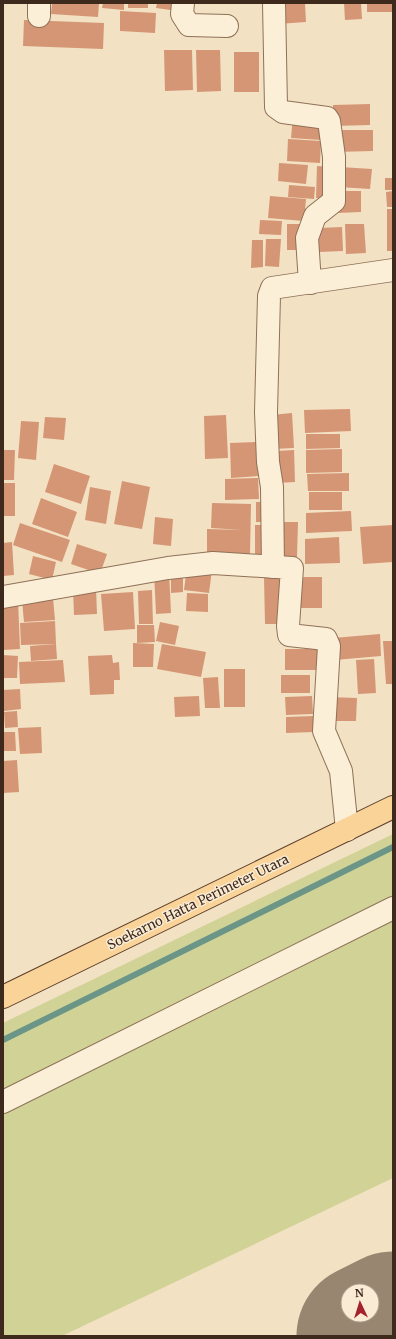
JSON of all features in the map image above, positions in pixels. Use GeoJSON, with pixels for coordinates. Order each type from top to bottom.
{"type":"FeatureCollection","features":[{"type":"Feature","properties":{"kind":"main road","name":"Soekarno Hatta Perimeter Utara"},"geometry":{"type":"LineString","coordinates":[[3,997],[393,807]]}},
{"type":"Feature","properties":{"kind":"street"},"geometry":{"type":"LineString","coordinates":[[183,3],[182,14],[189,25],[227,26]]}},
{"type":"Feature","properties":{"kind":"street"},"geometry":{"type":"LineString","coordinates":[[274,3],[276,107],[283,112],[325,116],[329,121],[332,143],[334,201],[315,216],[307,238],[310,283]]}},
{"type":"Feature","properties":{"kind":"street"},"geometry":{"type":"LineString","coordinates":[[273,567],[272,487],[268,462],[266,412],[269,296],[272,288],[393,270]]}},
{"type":"Feature","properties":{"kind":"street"},"geometry":{"type":"LineString","coordinates":[[3,597],[168,568],[213,563],[292,568],[288,626],[289,635],[326,640],[329,646],[324,731],[341,771],[347,830]]}},
{"type":"Feature","properties":{"kind":"street"},"geometry":{"type":"LineString","coordinates":[[3,1102],[393,908]]}},
{"type":"Feature","properties":{"kind":"green space"},"geometry":{"type":"Polygon","coordinates":[[[393,834],[393,1178],[62,1336],[3,1336],[3,1023],[393,834]]]}},
{"type":"Feature","properties":{"kind":"building"},"geometry":{"type":"Polygon","coordinates":[[[52,3],[99,3],[98,17],[51,14],[52,3]]]}},
{"type":"Feature","properties":{"kind":"building"},"geometry":{"type":"Polygon","coordinates":[[[103,3],[124,3],[124,10],[102,8],[103,3]]]}},
{"type":"Feature","properties":{"kind":"building"},"geometry":{"type":"Polygon","coordinates":[[[128,3],[148,3],[148,8],[128,8],[128,3]]]}},
{"type":"Feature","properties":{"kind":"building"},"geometry":{"type":"Polygon","coordinates":[[[157,3],[179,3],[178,11],[156,8],[157,3]]]}},
{"type":"Feature","properties":{"kind":"building"},"geometry":{"type":"Polygon","coordinates":[[[277,3],[305,3],[306,22],[278,24],[277,3]]]}},
{"type":"Feature","properties":{"kind":"building"},"geometry":{"type":"Polygon","coordinates":[[[344,3],[361,3],[362,19],[345,20],[344,3]]]}},
{"type":"Feature","properties":{"kind":"building"},"geometry":{"type":"Polygon","coordinates":[[[367,3],[393,3],[393,12],[367,12],[367,3]]]}},
{"type":"Feature","properties":{"kind":"building"},"geometry":{"type":"Polygon","coordinates":[[[120,11],[156,13],[155,33],[120,31],[120,11]]]}},
{"type":"Feature","properties":{"kind":"building"},"geometry":{"type":"Polygon","coordinates":[[[24,20],[104,23],[103,49],[23,46],[24,20]]]}},
{"type":"Feature","properties":{"kind":"building"},"geometry":{"type":"Polygon","coordinates":[[[164,50],[192,50],[193,90],[165,91],[164,50]]]}},
{"type":"Feature","properties":{"kind":"building"},"geometry":{"type":"Polygon","coordinates":[[[196,50],[220,50],[221,91],[197,92],[196,50]]]}},
{"type":"Feature","properties":{"kind":"building"},"geometry":{"type":"Polygon","coordinates":[[[234,52],[259,52],[259,92],[234,92],[234,52]]]}},
{"type":"Feature","properties":{"kind":"building"},"geometry":{"type":"Polygon","coordinates":[[[370,104],[370,125],[333,126],[333,105],[370,104]]]}},
{"type":"Feature","properties":{"kind":"building"},"geometry":{"type":"Polygon","coordinates":[[[293,116],[322,118],[321,140],[291,138],[293,116]]]}},
{"type":"Feature","properties":{"kind":"building"},"geometry":{"type":"Polygon","coordinates":[[[335,130],[373,130],[373,151],[335,152],[335,130]]]}},
{"type":"Feature","properties":{"kind":"building"},"geometry":{"type":"Polygon","coordinates":[[[288,139],[321,141],[320,163],[287,161],[288,139]]]}},
{"type":"Feature","properties":{"kind":"building"},"geometry":{"type":"Polygon","coordinates":[[[279,163],[308,165],[306,184],[278,181],[279,163]]]}},
{"type":"Feature","properties":{"kind":"building"},"geometry":{"type":"Polygon","coordinates":[[[317,166],[334,167],[332,199],[316,198],[317,166]]]}},
{"type":"Feature","properties":{"kind":"building"},"geometry":{"type":"Polygon","coordinates":[[[340,167],[372,169],[370,189],[339,187],[340,167]]]}},
{"type":"Feature","properties":{"kind":"building"},"geometry":{"type":"Polygon","coordinates":[[[385,178],[393,178],[393,190],[385,190],[385,178]]]}},
{"type":"Feature","properties":{"kind":"building"},"geometry":{"type":"Polygon","coordinates":[[[289,185],[315,187],[314,199],[288,197],[289,185]]]}},
{"type":"Feature","properties":{"kind":"building"},"geometry":{"type":"Polygon","coordinates":[[[336,191],[361,191],[361,212],[337,213],[336,191]]]}},
{"type":"Feature","properties":{"kind":"building"},"geometry":{"type":"Polygon","coordinates":[[[393,191],[393,207],[387,207],[386,192],[393,191]]]}},
{"type":"Feature","properties":{"kind":"building"},"geometry":{"type":"Polygon","coordinates":[[[270,196],[306,199],[304,221],[268,218],[270,196]]]}},
{"type":"Feature","properties":{"kind":"building"},"geometry":{"type":"Polygon","coordinates":[[[387,209],[393,209],[393,251],[387,251],[387,209]]]}},
{"type":"Feature","properties":{"kind":"building"},"geometry":{"type":"Polygon","coordinates":[[[260,220],[282,221],[281,235],[259,234],[260,220]]]}},
{"type":"Feature","properties":{"kind":"building"},"geometry":{"type":"Polygon","coordinates":[[[287,224],[304,224],[304,250],[287,250],[287,224]]]}},
{"type":"Feature","properties":{"kind":"building"},"geometry":{"type":"Polygon","coordinates":[[[345,224],[364,224],[366,253],[346,254],[345,224]]]}},
{"type":"Feature","properties":{"kind":"building"},"geometry":{"type":"Polygon","coordinates":[[[342,227],[343,251],[319,252],[318,228],[342,227]]]}},
{"type":"Feature","properties":{"kind":"building"},"geometry":{"type":"Polygon","coordinates":[[[266,239],[281,239],[279,267],[265,266],[266,239]]]}},
{"type":"Feature","properties":{"kind":"building"},"geometry":{"type":"Polygon","coordinates":[[[252,240],[263,240],[263,267],[251,268],[252,240]]]}},
{"type":"Feature","properties":{"kind":"building"},"geometry":{"type":"Polygon","coordinates":[[[350,409],[351,431],[305,433],[304,410],[350,409]]]}},
{"type":"Feature","properties":{"kind":"building"},"geometry":{"type":"Polygon","coordinates":[[[292,413],[294,448],[273,449],[271,415],[292,413]]]}},
{"type":"Feature","properties":{"kind":"building"},"geometry":{"type":"Polygon","coordinates":[[[226,415],[228,458],[205,459],[204,416],[226,415]]]}},
{"type":"Feature","properties":{"kind":"building"},"geometry":{"type":"Polygon","coordinates":[[[45,417],[66,418],[64,440],[43,438],[45,417]]]}},
{"type":"Feature","properties":{"kind":"building"},"geometry":{"type":"Polygon","coordinates":[[[21,421],[39,422],[36,460],[18,458],[21,421]]]}},
{"type":"Feature","properties":{"kind":"building"},"geometry":{"type":"Polygon","coordinates":[[[306,434],[340,434],[340,448],[306,449],[306,434]]]}},
{"type":"Feature","properties":{"kind":"building"},"geometry":{"type":"Polygon","coordinates":[[[257,442],[258,476],[231,478],[230,443],[257,442]]]}},
{"type":"Feature","properties":{"kind":"building"},"geometry":{"type":"Polygon","coordinates":[[[342,449],[342,472],[306,473],[306,450],[342,449]]]}},
{"type":"Feature","properties":{"kind":"building"},"geometry":{"type":"Polygon","coordinates":[[[3,450],[15,450],[14,480],[3,480],[3,450]]]}},
{"type":"Feature","properties":{"kind":"building"},"geometry":{"type":"Polygon","coordinates":[[[294,450],[295,482],[277,483],[276,451],[294,450]]]}},
{"type":"Feature","properties":{"kind":"building"},"geometry":{"type":"Polygon","coordinates":[[[54,464],[90,476],[81,504],[45,492],[54,464]]]}},
{"type":"Feature","properties":{"kind":"building"},"geometry":{"type":"Polygon","coordinates":[[[349,473],[349,491],[308,491],[307,474],[349,473]]]}},
{"type":"Feature","properties":{"kind":"building"},"geometry":{"type":"Polygon","coordinates":[[[258,478],[259,499],[225,500],[225,479],[258,478]]]}},
{"type":"Feature","properties":{"kind":"building"},"geometry":{"type":"Polygon","coordinates":[[[122,481],[150,487],[142,529],[114,524],[122,481]]]}},
{"type":"Feature","properties":{"kind":"building"},"geometry":{"type":"Polygon","coordinates":[[[3,483],[15,483],[15,516],[3,516],[3,483]]]}},
{"type":"Feature","properties":{"kind":"building"},"geometry":{"type":"Polygon","coordinates":[[[90,487],[111,491],[106,524],[85,520],[90,487]]]}},
{"type":"Feature","properties":{"kind":"building"},"geometry":{"type":"Polygon","coordinates":[[[309,492],[342,492],[342,510],[309,510],[309,492]]]}},
{"type":"Feature","properties":{"kind":"building"},"geometry":{"type":"Polygon","coordinates":[[[41,498],[77,512],[68,537],[32,524],[41,498]]]}},
{"type":"Feature","properties":{"kind":"building"},"geometry":{"type":"Polygon","coordinates":[[[256,502],[272,502],[272,522],[256,522],[256,502]]]}},
{"type":"Feature","properties":{"kind":"building"},"geometry":{"type":"Polygon","coordinates":[[[212,503],[251,504],[250,554],[207,553],[207,529],[242,530],[211,528],[212,503]]]}},
{"type":"Feature","properties":{"kind":"building"},"geometry":{"type":"Polygon","coordinates":[[[351,511],[352,531],[306,533],[306,513],[351,511]]]}},
{"type":"Feature","properties":{"kind":"building"},"geometry":{"type":"Polygon","coordinates":[[[155,517],[173,519],[171,546],[153,544],[155,517]]]}},
{"type":"Feature","properties":{"kind":"building"},"geometry":{"type":"Polygon","coordinates":[[[276,522],[298,522],[297,557],[276,557],[276,522]]]}},
{"type":"Feature","properties":{"kind":"building"},"geometry":{"type":"Polygon","coordinates":[[[20,523],[70,540],[62,562],[13,545],[20,523]]]}},
{"type":"Feature","properties":{"kind":"building"},"geometry":{"type":"Polygon","coordinates":[[[255,525],[270,525],[271,554],[255,554],[255,525]]]}},
{"type":"Feature","properties":{"kind":"building"},"geometry":{"type":"Polygon","coordinates":[[[393,525],[393,562],[363,564],[360,527],[393,525]]]}},
{"type":"Feature","properties":{"kind":"building"},"geometry":{"type":"Polygon","coordinates":[[[339,537],[340,563],[305,564],[305,539],[339,537]]]}},
{"type":"Feature","properties":{"kind":"building"},"geometry":{"type":"Polygon","coordinates":[[[12,542],[14,575],[3,576],[3,543],[12,542]]]}},
{"type":"Feature","properties":{"kind":"building"},"geometry":{"type":"Polygon","coordinates":[[[77,544],[107,554],[100,574],[71,564],[77,544]]]}},
{"type":"Feature","properties":{"kind":"building"},"geometry":{"type":"Polygon","coordinates":[[[33,556],[56,562],[52,580],[29,574],[33,556]]]}},
{"type":"Feature","properties":{"kind":"building"},"geometry":{"type":"Polygon","coordinates":[[[187,567],[212,570],[209,593],[184,590],[187,567]]]}},
{"type":"Feature","properties":{"kind":"building"},"geometry":{"type":"Polygon","coordinates":[[[183,570],[183,592],[171,593],[171,571],[183,570]]]}},
{"type":"Feature","properties":{"kind":"building"},"geometry":{"type":"Polygon","coordinates":[[[169,571],[171,613],[156,614],[154,572],[169,571]]]}},
{"type":"Feature","properties":{"kind":"building"},"geometry":{"type":"Polygon","coordinates":[[[264,577],[283,577],[283,624],[265,624],[264,577]]]}},
{"type":"Feature","properties":{"kind":"building"},"geometry":{"type":"Polygon","coordinates":[[[295,577],[322,577],[322,608],[294,608],[295,577]]]}},
{"type":"Feature","properties":{"kind":"building"},"geometry":{"type":"Polygon","coordinates":[[[96,588],[97,614],[74,615],[73,589],[96,588]]]}},
{"type":"Feature","properties":{"kind":"building"},"geometry":{"type":"Polygon","coordinates":[[[152,590],[153,624],[139,624],[138,591],[152,590]]]}},
{"type":"Feature","properties":{"kind":"building"},"geometry":{"type":"Polygon","coordinates":[[[133,592],[135,629],[104,631],[101,594],[133,592]]]}},
{"type":"Feature","properties":{"kind":"building"},"geometry":{"type":"Polygon","coordinates":[[[187,593],[208,594],[208,612],[186,611],[187,593]]]}},
{"type":"Feature","properties":{"kind":"building"},"geometry":{"type":"Polygon","coordinates":[[[53,598],[55,620],[24,622],[22,600],[53,598]]]}},
{"type":"Feature","properties":{"kind":"building"},"geometry":{"type":"Polygon","coordinates":[[[18,600],[20,649],[3,650],[3,601],[18,600]]]}},
{"type":"Feature","properties":{"kind":"building"},"geometry":{"type":"Polygon","coordinates":[[[55,621],[56,644],[21,645],[20,623],[55,621]]]}},
{"type":"Feature","properties":{"kind":"building"},"geometry":{"type":"Polygon","coordinates":[[[160,622],[179,626],[175,645],[156,641],[160,622]]]}},
{"type":"Feature","properties":{"kind":"building"},"geometry":{"type":"Polygon","coordinates":[[[137,625],[154,625],[155,642],[137,643],[137,625]]]}},
{"type":"Feature","properties":{"kind":"building"},"geometry":{"type":"Polygon","coordinates":[[[380,634],[381,656],[335,660],[333,638],[380,634]]]}},
{"type":"Feature","properties":{"kind":"building"},"geometry":{"type":"Polygon","coordinates":[[[383,641],[393,641],[393,684],[386,684],[383,641]]]}},
{"type":"Feature","properties":{"kind":"building"},"geometry":{"type":"Polygon","coordinates":[[[133,643],[154,644],[153,667],[133,667],[133,643]]]}},
{"type":"Feature","properties":{"kind":"building"},"geometry":{"type":"Polygon","coordinates":[[[56,644],[57,659],[31,661],[30,646],[56,644]]]}},
{"type":"Feature","properties":{"kind":"building"},"geometry":{"type":"Polygon","coordinates":[[[162,644],[206,652],[201,677],[157,669],[162,644]]]}},
{"type":"Feature","properties":{"kind":"building"},"geometry":{"type":"Polygon","coordinates":[[[285,649],[319,649],[319,670],[285,670],[285,649]]]}},
{"type":"Feature","properties":{"kind":"building"},"geometry":{"type":"Polygon","coordinates":[[[3,655],[18,656],[17,678],[3,678],[3,655]]]}},
{"type":"Feature","properties":{"kind":"building"},"geometry":{"type":"Polygon","coordinates":[[[112,655],[113,663],[119,662],[120,680],[114,680],[114,694],[90,695],[88,656],[112,655]]]}},
{"type":"Feature","properties":{"kind":"building"},"geometry":{"type":"Polygon","coordinates":[[[374,659],[376,693],[358,694],[356,660],[374,659]]]}},
{"type":"Feature","properties":{"kind":"building"},"geometry":{"type":"Polygon","coordinates":[[[63,660],[65,682],[20,684],[19,662],[63,660]]]}},
{"type":"Feature","properties":{"kind":"building"},"geometry":{"type":"Polygon","coordinates":[[[224,669],[245,669],[245,707],[224,707],[224,669]]]}},
{"type":"Feature","properties":{"kind":"building"},"geometry":{"type":"Polygon","coordinates":[[[281,675],[310,675],[310,693],[281,693],[281,675]]]}},
{"type":"Feature","properties":{"kind":"building"},"geometry":{"type":"Polygon","coordinates":[[[218,677],[220,708],[205,708],[203,678],[218,677]]]}},
{"type":"Feature","properties":{"kind":"building"},"geometry":{"type":"Polygon","coordinates":[[[20,689],[21,709],[4,711],[3,690],[20,689]]]}},
{"type":"Feature","properties":{"kind":"building"},"geometry":{"type":"Polygon","coordinates":[[[199,696],[200,716],[175,717],[174,697],[199,696]]]}},
{"type":"Feature","properties":{"kind":"building"},"geometry":{"type":"Polygon","coordinates":[[[312,696],[313,714],[286,715],[285,697],[312,696]]]}},
{"type":"Feature","properties":{"kind":"building"},"geometry":{"type":"Polygon","coordinates":[[[327,697],[357,698],[356,721],[326,721],[327,697]]]}},
{"type":"Feature","properties":{"kind":"building"},"geometry":{"type":"Polygon","coordinates":[[[17,711],[18,727],[5,728],[4,712],[17,711]]]}},
{"type":"Feature","properties":{"kind":"building"},"geometry":{"type":"Polygon","coordinates":[[[313,716],[314,732],[286,733],[286,717],[313,716]]]}},
{"type":"Feature","properties":{"kind":"building"},"geometry":{"type":"Polygon","coordinates":[[[41,727],[42,753],[20,754],[18,728],[41,727]]]}},
{"type":"Feature","properties":{"kind":"building"},"geometry":{"type":"Polygon","coordinates":[[[3,732],[15,732],[16,751],[3,751],[3,732]]]}},
{"type":"Feature","properties":{"kind":"building"},"geometry":{"type":"Polygon","coordinates":[[[17,760],[19,792],[3,793],[3,761],[17,760]]]}},
{"type":"Feature","properties":{"kind":"waterway"},"geometry":{"type":"LineString","coordinates":[[3,1040],[393,847]]}},
{"type":"Feature","properties":{"kind":"runway"},"geometry":{"type":"LineString","coordinates":[[369,1336],[393,1324]]}}]}
